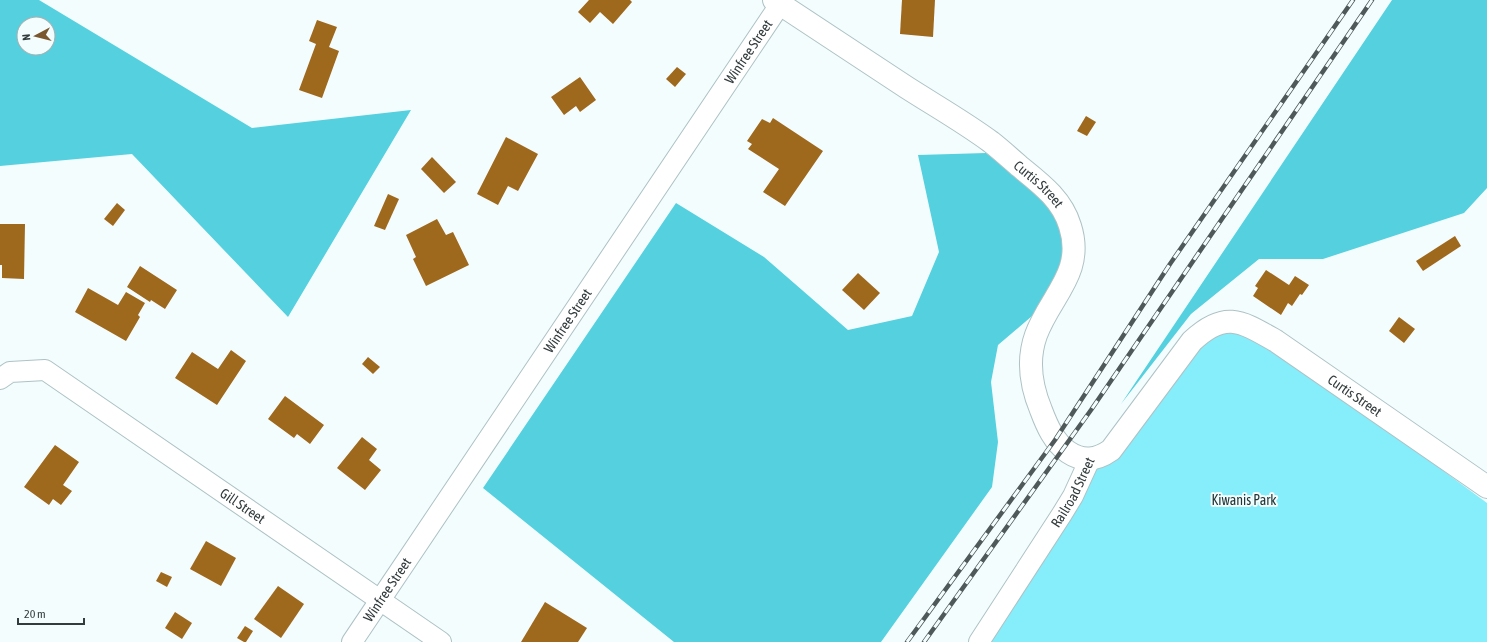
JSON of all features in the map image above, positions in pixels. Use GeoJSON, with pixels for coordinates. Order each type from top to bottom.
{"type":"FeatureCollection","features":[{"type":"Feature","properties":{"kind":"street","name":"Curtis Street"},"geometry":{"type":"LineString","coordinates":[[779,1],[990,142],[1056,199],[1068,222],[1073,239],[1072,265],[1063,287],[1041,323],[1036,335],[1032,350],[1032,379],[1036,398],[1055,440],[1075,456],[1082,459],[1090,459]]}},
{"type":"Feature","properties":{"kind":"street","name":"Winfree Street"},"geometry":{"type":"LineString","coordinates":[[352,642],[381,601],[779,1]]}},
{"type":"Feature","properties":{"kind":"street","name":"Curtis Street"},"geometry":{"type":"LineString","coordinates":[[1215,325],[1226,322],[1242,323],[1276,341],[1487,488]]}},
{"type":"Feature","properties":{"kind":"street","name":"Railroad Street"},"geometry":{"type":"LineString","coordinates":[[980,642],[1066,508],[1090,459],[1105,454],[1116,444],[1187,347],[1205,330],[1215,325]]}},
{"type":"Feature","properties":{"kind":"street","name":"Gill Street"},"geometry":{"type":"LineString","coordinates":[[0,379],[10,372],[44,370],[441,642]]}},
{"type":"Feature","properties":{"kind":"green space","name":"Kiwanis Park"},"geometry":{"type":"Polygon","coordinates":[[[1242,323],[1487,503],[1487,642],[980,642],[1090,459],[1205,330],[1242,323]]]}},
{"type":"Feature","properties":{"kind":"shaded area"},"geometry":{"type":"Polygon","coordinates":[[[0,0],[39,0],[252,128],[411,110],[288,317],[132,154],[0,166],[0,0]]]}},
{"type":"Feature","properties":{"kind":"shaded area"},"geometry":{"type":"Polygon","coordinates":[[[1392,0],[1487,0],[1487,188],[1464,213],[1323,259],[1259,259],[1191,314],[1121,404],[1392,0]]]}},
{"type":"Feature","properties":{"kind":"shaded area"},"geometry":{"type":"Polygon","coordinates":[[[986,153],[1039,195],[1055,214],[1062,232],[1064,250],[1061,268],[1032,316],[998,345],[991,382],[998,442],[992,487],[881,642],[674,642],[483,488],[676,203],[764,257],[848,330],[912,316],[939,252],[918,155],[986,153]]]}},
{"type":"Feature","properties":{"kind":"building"},"geometry":{"type":"Polygon","coordinates":[[[589,0],[630,0],[632,2],[613,24],[600,12],[590,23],[578,12],[589,0]]]}},
{"type":"Feature","properties":{"kind":"building"},"geometry":{"type":"Polygon","coordinates":[[[902,0],[935,0],[933,37],[900,34],[902,0]]]}},
{"type":"Feature","properties":{"kind":"building"},"geometry":{"type":"Polygon","coordinates":[[[317,20],[337,27],[329,47],[339,51],[322,98],[299,90],[316,44],[309,41],[317,20]]]}},
{"type":"Feature","properties":{"kind":"building"},"geometry":{"type":"Polygon","coordinates":[[[677,67],[686,74],[675,87],[666,79],[677,67]]]}},
{"type":"Feature","properties":{"kind":"building"},"geometry":{"type":"Polygon","coordinates":[[[580,77],[596,100],[580,112],[576,106],[564,115],[551,97],[580,77]]]}},
{"type":"Feature","properties":{"kind":"building"},"geometry":{"type":"Polygon","coordinates":[[[1086,116],[1096,122],[1087,136],[1077,131],[1086,116]]]}},
{"type":"Feature","properties":{"kind":"building"},"geometry":{"type":"Polygon","coordinates":[[[773,118],[823,151],[785,206],[763,192],[779,169],[748,149],[752,144],[747,141],[762,119],[770,123],[773,118]]]}},
{"type":"Feature","properties":{"kind":"building"},"geometry":{"type":"Polygon","coordinates":[[[506,137],[538,154],[518,191],[508,186],[498,205],[477,194],[506,137]]]}},
{"type":"Feature","properties":{"kind":"building"},"geometry":{"type":"Polygon","coordinates":[[[432,157],[456,182],[444,193],[421,169],[432,157]]]}},
{"type":"Feature","properties":{"kind":"building"},"geometry":{"type":"Polygon","coordinates":[[[388,194],[399,199],[385,230],[374,226],[388,194]]]}},
{"type":"Feature","properties":{"kind":"building"},"geometry":{"type":"Polygon","coordinates":[[[117,203],[125,210],[113,226],[104,219],[117,203]]]}},
{"type":"Feature","properties":{"kind":"building"},"geometry":{"type":"Polygon","coordinates":[[[437,219],[446,235],[453,232],[469,265],[426,286],[413,259],[416,257],[406,235],[437,219]]]}},
{"type":"Feature","properties":{"kind":"building"},"geometry":{"type":"Polygon","coordinates":[[[0,224],[25,224],[24,279],[2,278],[2,265],[0,265],[0,224]]]}},
{"type":"Feature","properties":{"kind":"building"},"geometry":{"type":"Polygon","coordinates":[[[1455,236],[1461,246],[1423,271],[1416,261],[1455,236]]]}},
{"type":"Feature","properties":{"kind":"building"},"geometry":{"type":"Polygon","coordinates":[[[140,266],[177,290],[165,309],[151,300],[150,302],[127,287],[140,266]]]}},
{"type":"Feature","properties":{"kind":"building"},"geometry":{"type":"Polygon","coordinates":[[[1266,270],[1289,285],[1295,276],[1309,285],[1302,295],[1300,294],[1292,306],[1288,303],[1281,315],[1253,296],[1258,288],[1255,286],[1266,270]]]}},
{"type":"Feature","properties":{"kind":"building"},"geometry":{"type":"Polygon","coordinates":[[[858,273],[880,293],[864,310],[842,290],[858,273]]]}},
{"type":"Feature","properties":{"kind":"building"},"geometry":{"type":"Polygon","coordinates":[[[88,288],[118,305],[126,292],[145,303],[138,315],[140,317],[126,341],[75,312],[88,288]]]}},
{"type":"Feature","properties":{"kind":"building"},"geometry":{"type":"Polygon","coordinates":[[[1399,317],[1415,329],[1404,343],[1389,331],[1399,317]]]}},
{"type":"Feature","properties":{"kind":"building"},"geometry":{"type":"Polygon","coordinates":[[[231,350],[246,361],[217,405],[175,378],[192,352],[218,369],[231,350]]]}},
{"type":"Feature","properties":{"kind":"building"},"geometry":{"type":"Polygon","coordinates":[[[368,357],[380,367],[373,374],[362,364],[368,357]]]}},
{"type":"Feature","properties":{"kind":"building"},"geometry":{"type":"Polygon","coordinates":[[[285,396],[324,425],[310,444],[297,434],[294,438],[268,419],[285,396]]]}},
{"type":"Feature","properties":{"kind":"building"},"geometry":{"type":"Polygon","coordinates":[[[362,437],[377,449],[369,460],[381,470],[365,490],[337,468],[362,437]]]}},
{"type":"Feature","properties":{"kind":"building"},"geometry":{"type":"Polygon","coordinates":[[[55,445],[79,462],[63,485],[72,491],[61,505],[53,499],[49,505],[24,487],[55,445]]]}},
{"type":"Feature","properties":{"kind":"building"},"geometry":{"type":"Polygon","coordinates":[[[206,541],[236,558],[221,586],[190,569],[206,541]]]}},
{"type":"Feature","properties":{"kind":"building"},"geometry":{"type":"Polygon","coordinates":[[[161,572],[172,577],[167,587],[156,581],[161,572]]]}},
{"type":"Feature","properties":{"kind":"building"},"geometry":{"type":"Polygon","coordinates":[[[278,586],[304,604],[281,638],[254,619],[278,586]]]}},
{"type":"Feature","properties":{"kind":"building"},"geometry":{"type":"Polygon","coordinates":[[[545,602],[587,628],[578,642],[521,642],[545,602]]]}},
{"type":"Feature","properties":{"kind":"building"},"geometry":{"type":"Polygon","coordinates":[[[175,612],[192,623],[182,639],[165,628],[175,612]]]}},
{"type":"Feature","properties":{"kind":"building"},"geometry":{"type":"Polygon","coordinates":[[[245,626],[253,631],[246,642],[244,642],[237,638],[245,626]]]}},
{"type":"Feature","properties":{"kind":"railway"},"geometry":{"type":"LineString","coordinates":[[907,642],[1055,440],[1170,264],[1353,0]]}},
{"type":"Feature","properties":{"kind":"railway"},"geometry":{"type":"LineString","coordinates":[[924,642],[1091,410],[1372,0]]}}]}
